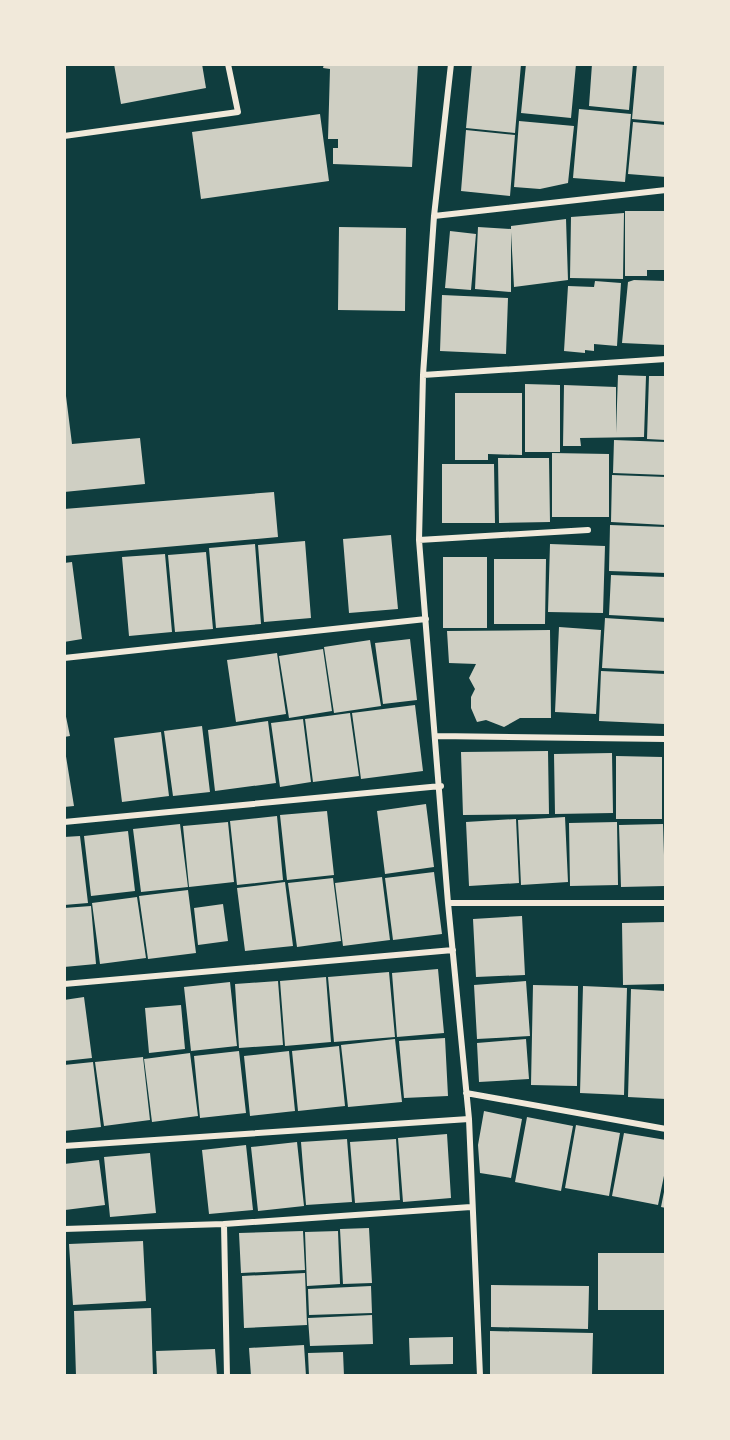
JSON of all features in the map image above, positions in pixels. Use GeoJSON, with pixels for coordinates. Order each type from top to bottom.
{"type":"FeatureCollection","features":[{"type":"Feature","properties":{"kind":"street"},"geometry":{"type":"LineString","coordinates":[[64,136],[238,112],[228,64]]}},
{"type":"Feature","properties":{"kind":"street"},"geometry":{"type":"LineString","coordinates":[[451,64],[434,216],[423,375],[419,540],[441,786],[448,903],[469,1119],[471,1208],[480,1376]]}},
{"type":"Feature","properties":{"kind":"street"},"geometry":{"type":"LineString","coordinates":[[434,216],[666,190]]}},
{"type":"Feature","properties":{"kind":"street"},"geometry":{"type":"LineString","coordinates":[[423,375],[666,359]]}},
{"type":"Feature","properties":{"kind":"street"},"geometry":{"type":"LineString","coordinates":[[419,540],[588,530]]}},
{"type":"Feature","properties":{"kind":"street"},"geometry":{"type":"LineString","coordinates":[[64,658],[426,619]]}},
{"type":"Feature","properties":{"kind":"street"},"geometry":{"type":"LineString","coordinates":[[437,736],[666,739]]}},
{"type":"Feature","properties":{"kind":"street"},"geometry":{"type":"LineString","coordinates":[[64,822],[441,786]]}},
{"type":"Feature","properties":{"kind":"street"},"geometry":{"type":"LineString","coordinates":[[448,903],[666,903]]}},
{"type":"Feature","properties":{"kind":"street"},"geometry":{"type":"LineString","coordinates":[[64,984],[453,950]]}},
{"type":"Feature","properties":{"kind":"street"},"geometry":{"type":"LineString","coordinates":[[466,1093],[666,1129]]}},
{"type":"Feature","properties":{"kind":"street"},"geometry":{"type":"LineString","coordinates":[[64,1146],[469,1119]]}},
{"type":"Feature","properties":{"kind":"street"},"geometry":{"type":"LineString","coordinates":[[64,1229],[224,1224],[471,1208]]}},
{"type":"Feature","properties":{"kind":"street"},"geometry":{"type":"LineString","coordinates":[[224,1224],[228,1376]]}},
{"type":"Feature","properties":{"kind":"building"},"geometry":{"type":"Polygon","coordinates":[[[114,64],[202,64],[206,88],[121,104],[114,64]]]}},
{"type":"Feature","properties":{"kind":"building"},"geometry":{"type":"Polygon","coordinates":[[[324,64],[418,64],[412,167],[333,164],[333,148],[338,148],[338,139],[328,139],[330,69],[323,68],[324,64]]]}},
{"type":"Feature","properties":{"kind":"building"},"geometry":{"type":"Polygon","coordinates":[[[472,64],[521,64],[515,133],[466,128],[472,64]]]}},
{"type":"Feature","properties":{"kind":"building"},"geometry":{"type":"Polygon","coordinates":[[[526,64],[576,64],[571,118],[521,113],[526,64]]]}},
{"type":"Feature","properties":{"kind":"building"},"geometry":{"type":"Polygon","coordinates":[[[592,64],[633,64],[629,110],[589,106],[592,64]]]}},
{"type":"Feature","properties":{"kind":"building"},"geometry":{"type":"Polygon","coordinates":[[[637,64],[666,64],[666,122],[632,119],[637,64]]]}},
{"type":"Feature","properties":{"kind":"building"},"geometry":{"type":"Polygon","coordinates":[[[579,109],[631,114],[625,182],[573,178],[579,109]]]}},
{"type":"Feature","properties":{"kind":"building"},"geometry":{"type":"Polygon","coordinates":[[[320,114],[329,181],[201,199],[192,132],[320,114]]]}},
{"type":"Feature","properties":{"kind":"building"},"geometry":{"type":"Polygon","coordinates":[[[519,121],[574,126],[568,183],[540,189],[514,187],[519,121]]]}},
{"type":"Feature","properties":{"kind":"building"},"geometry":{"type":"Polygon","coordinates":[[[633,122],[666,125],[666,177],[628,174],[633,122]]]}},
{"type":"Feature","properties":{"kind":"building"},"geometry":{"type":"Polygon","coordinates":[[[466,130],[515,135],[510,196],[461,191],[466,130]]]}},
{"type":"Feature","properties":{"kind":"building"},"geometry":{"type":"Polygon","coordinates":[[[625,211],[666,211],[666,270],[647,270],[647,276],[625,276],[625,211]]]}},
{"type":"Feature","properties":{"kind":"building"},"geometry":{"type":"Polygon","coordinates":[[[624,213],[623,279],[570,278],[571,217],[624,213]]]}},
{"type":"Feature","properties":{"kind":"building"},"geometry":{"type":"Polygon","coordinates":[[[566,219],[568,280],[514,287],[511,232],[511,292],[475,289],[478,227],[511,229],[511,226],[566,219]]]}},
{"type":"Feature","properties":{"kind":"building"},"geometry":{"type":"Polygon","coordinates":[[[339,227],[406,228],[405,311],[338,310],[339,227]]]}},
{"type":"Feature","properties":{"kind":"building"},"geometry":{"type":"Polygon","coordinates":[[[450,231],[476,234],[471,290],[445,288],[450,231]]]}},
{"type":"Feature","properties":{"kind":"building"},"geometry":{"type":"Polygon","coordinates":[[[634,280],[666,281],[666,345],[622,343],[628,282],[634,280]]]}},
{"type":"Feature","properties":{"kind":"building"},"geometry":{"type":"Polygon","coordinates":[[[595,281],[621,283],[617,346],[594,344],[594,351],[585,350],[585,353],[564,351],[568,286],[594,287],[595,281]]]}},
{"type":"Feature","properties":{"kind":"building"},"geometry":{"type":"Polygon","coordinates":[[[442,295],[508,298],[506,354],[440,351],[442,295]]]}},
{"type":"Feature","properties":{"kind":"building"},"geometry":{"type":"Polygon","coordinates":[[[618,375],[646,376],[644,437],[580,438],[581,446],[563,446],[564,385],[616,387],[616,433],[618,375]]]}},
{"type":"Feature","properties":{"kind":"building"},"geometry":{"type":"Polygon","coordinates":[[[649,376],[666,376],[666,440],[647,439],[649,376]]]}},
{"type":"Feature","properties":{"kind":"building"},"geometry":{"type":"Polygon","coordinates":[[[64,380],[72,444],[140,438],[145,484],[64,492],[64,380]]]}},
{"type":"Feature","properties":{"kind":"building"},"geometry":{"type":"Polygon","coordinates":[[[525,384],[560,385],[560,452],[525,452],[525,384]]]}},
{"type":"Feature","properties":{"kind":"building"},"geometry":{"type":"Polygon","coordinates":[[[455,393],[522,393],[522,455],[488,454],[488,460],[455,460],[455,393]]]}},
{"type":"Feature","properties":{"kind":"building"},"geometry":{"type":"Polygon","coordinates":[[[614,440],[666,442],[666,475],[613,473],[614,440]]]}},
{"type":"Feature","properties":{"kind":"building"},"geometry":{"type":"Polygon","coordinates":[[[552,453],[609,454],[609,517],[552,517],[552,453]]]}},
{"type":"Feature","properties":{"kind":"building"},"geometry":{"type":"Polygon","coordinates":[[[498,458],[549,458],[550,522],[499,523],[498,458]]]}},
{"type":"Feature","properties":{"kind":"building"},"geometry":{"type":"Polygon","coordinates":[[[442,464],[494,464],[495,523],[442,523],[442,464]]]}},
{"type":"Feature","properties":{"kind":"building"},"geometry":{"type":"Polygon","coordinates":[[[612,475],[666,477],[666,525],[611,522],[612,475]]]}},
{"type":"Feature","properties":{"kind":"building"},"geometry":{"type":"Polygon","coordinates":[[[274,492],[278,537],[64,556],[64,509],[274,492]]]}},
{"type":"Feature","properties":{"kind":"building"},"geometry":{"type":"Polygon","coordinates":[[[610,525],[666,527],[666,573],[609,571],[610,525]]]}},
{"type":"Feature","properties":{"kind":"building"},"geometry":{"type":"Polygon","coordinates":[[[391,535],[398,609],[349,613],[343,539],[391,535]]]}},
{"type":"Feature","properties":{"kind":"building"},"geometry":{"type":"Polygon","coordinates":[[[305,541],[311,618],[264,622],[258,545],[305,541]]]}},
{"type":"Feature","properties":{"kind":"building"},"geometry":{"type":"Polygon","coordinates":[[[255,544],[261,624],[216,628],[209,548],[255,544]]]}},
{"type":"Feature","properties":{"kind":"building"},"geometry":{"type":"Polygon","coordinates":[[[550,544],[605,546],[603,613],[548,612],[550,544]]]}},
{"type":"Feature","properties":{"kind":"building"},"geometry":{"type":"Polygon","coordinates":[[[206,552],[213,629],[175,632],[168,555],[206,552]]]}},
{"type":"Feature","properties":{"kind":"building"},"geometry":{"type":"Polygon","coordinates":[[[165,554],[172,632],[129,636],[122,557],[165,554]]]}},
{"type":"Feature","properties":{"kind":"building"},"geometry":{"type":"Polygon","coordinates":[[[443,557],[487,557],[487,628],[443,628],[443,557]]]}},
{"type":"Feature","properties":{"kind":"building"},"geometry":{"type":"Polygon","coordinates":[[[494,559],[546,559],[545,624],[494,624],[494,559]]]}},
{"type":"Feature","properties":{"kind":"building"},"geometry":{"type":"Polygon","coordinates":[[[72,562],[82,639],[64,642],[64,563],[72,562]]]}},
{"type":"Feature","properties":{"kind":"building"},"geometry":{"type":"Polygon","coordinates":[[[611,575],[666,577],[666,618],[609,615],[611,575]]]}},
{"type":"Feature","properties":{"kind":"building"},"geometry":{"type":"Polygon","coordinates":[[[605,618],[666,622],[666,671],[602,668],[605,618]]]}},
{"type":"Feature","properties":{"kind":"building"},"geometry":{"type":"Polygon","coordinates":[[[559,627],[601,630],[596,714],[555,712],[559,627]]]}},
{"type":"Feature","properties":{"kind":"building"},"geometry":{"type":"Polygon","coordinates":[[[550,630],[551,718],[520,718],[504,727],[486,720],[477,722],[471,708],[471,697],[475,689],[469,678],[476,664],[449,663],[447,631],[550,630]]]}},
{"type":"Feature","properties":{"kind":"building"},"geometry":{"type":"Polygon","coordinates":[[[410,639],[417,700],[383,704],[375,643],[410,639]]]}},
{"type":"Feature","properties":{"kind":"building"},"geometry":{"type":"Polygon","coordinates":[[[370,640],[381,706],[334,713],[324,647],[370,640]]]}},
{"type":"Feature","properties":{"kind":"building"},"geometry":{"type":"Polygon","coordinates":[[[323,649],[332,711],[289,718],[279,656],[323,649]]]}},
{"type":"Feature","properties":{"kind":"building"},"geometry":{"type":"Polygon","coordinates":[[[277,653],[286,714],[236,722],[227,660],[277,653]]]}},
{"type":"Feature","properties":{"kind":"building"},"geometry":{"type":"Polygon","coordinates":[[[601,671],[666,674],[665,724],[599,721],[601,671]]]}},
{"type":"Feature","properties":{"kind":"building"},"geometry":{"type":"Polygon","coordinates":[[[415,705],[423,771],[361,779],[352,713],[415,705]]]}},
{"type":"Feature","properties":{"kind":"building"},"geometry":{"type":"Polygon","coordinates":[[[64,707],[70,736],[64,737],[64,707]]]}},
{"type":"Feature","properties":{"kind":"building"},"geometry":{"type":"Polygon","coordinates":[[[350,713],[359,776],[313,782],[305,719],[350,713]]]}},
{"type":"Feature","properties":{"kind":"building"},"geometry":{"type":"Polygon","coordinates":[[[303,719],[311,782],[280,787],[271,723],[303,719]]]}},
{"type":"Feature","properties":{"kind":"building"},"geometry":{"type":"Polygon","coordinates":[[[268,721],[276,783],[215,791],[208,730],[268,721]]]}},
{"type":"Feature","properties":{"kind":"building"},"geometry":{"type":"Polygon","coordinates":[[[202,726],[210,792],[173,796],[164,731],[202,726]]]}},
{"type":"Feature","properties":{"kind":"building"},"geometry":{"type":"Polygon","coordinates":[[[161,732],[169,796],[122,802],[114,738],[161,732]]]}},
{"type":"Feature","properties":{"kind":"building"},"geometry":{"type":"Polygon","coordinates":[[[64,744],[74,806],[64,807],[64,744]]]}},
{"type":"Feature","properties":{"kind":"building"},"geometry":{"type":"Polygon","coordinates":[[[548,751],[549,814],[463,815],[461,752],[548,751]]]}},
{"type":"Feature","properties":{"kind":"building"},"geometry":{"type":"Polygon","coordinates":[[[612,753],[613,813],[555,814],[554,754],[612,753]]]}},
{"type":"Feature","properties":{"kind":"building"},"geometry":{"type":"Polygon","coordinates":[[[616,756],[662,757],[662,819],[616,819],[616,756]]]}},
{"type":"Feature","properties":{"kind":"building"},"geometry":{"type":"Polygon","coordinates":[[[426,804],[434,867],[385,874],[377,811],[426,804]]]}},
{"type":"Feature","properties":{"kind":"building"},"geometry":{"type":"Polygon","coordinates":[[[327,811],[334,875],[287,880],[280,815],[327,811]]]}},
{"type":"Feature","properties":{"kind":"building"},"geometry":{"type":"Polygon","coordinates":[[[277,816],[283,880],[237,885],[230,821],[277,816]]]}},
{"type":"Feature","properties":{"kind":"building"},"geometry":{"type":"Polygon","coordinates":[[[565,817],[568,882],[521,885],[518,820],[565,817]]]}},
{"type":"Feature","properties":{"kind":"building"},"geometry":{"type":"Polygon","coordinates":[[[516,819],[519,883],[469,886],[466,822],[516,819]]]}},
{"type":"Feature","properties":{"kind":"building"},"geometry":{"type":"Polygon","coordinates":[[[228,822],[234,882],[189,887],[183,826],[228,822]]]}},
{"type":"Feature","properties":{"kind":"building"},"geometry":{"type":"Polygon","coordinates":[[[617,822],[618,885],[570,886],[569,823],[617,822]]]}},
{"type":"Feature","properties":{"kind":"building"},"geometry":{"type":"Polygon","coordinates":[[[180,824],[188,887],[141,892],[133,829],[180,824]]]}},
{"type":"Feature","properties":{"kind":"building"},"geometry":{"type":"Polygon","coordinates":[[[663,824],[665,886],[621,887],[619,825],[663,824]]]}},
{"type":"Feature","properties":{"kind":"building"},"geometry":{"type":"Polygon","coordinates":[[[128,831],[135,891],[91,896],[84,836],[128,831]]]}},
{"type":"Feature","properties":{"kind":"building"},"geometry":{"type":"Polygon","coordinates":[[[80,836],[88,903],[64,905],[64,837],[80,836]]]}},
{"type":"Feature","properties":{"kind":"building"},"geometry":{"type":"Polygon","coordinates":[[[434,872],[442,934],[393,940],[385,878],[434,872]]]}},
{"type":"Feature","properties":{"kind":"building"},"geometry":{"type":"Polygon","coordinates":[[[382,877],[390,940],[343,946],[335,883],[382,877]]]}},
{"type":"Feature","properties":{"kind":"building"},"geometry":{"type":"Polygon","coordinates":[[[333,878],[341,941],[297,947],[288,883],[333,878]]]}},
{"type":"Feature","properties":{"kind":"building"},"geometry":{"type":"Polygon","coordinates":[[[285,882],[293,946],[245,951],[237,888],[285,882]]]}},
{"type":"Feature","properties":{"kind":"building"},"geometry":{"type":"Polygon","coordinates":[[[188,890],[196,953],[148,959],[139,896],[188,890]]]}},
{"type":"Feature","properties":{"kind":"building"},"geometry":{"type":"Polygon","coordinates":[[[137,897],[146,958],[100,964],[92,903],[137,897]]]}},
{"type":"Feature","properties":{"kind":"building"},"geometry":{"type":"Polygon","coordinates":[[[223,904],[228,941],[198,945],[194,908],[223,904]]]}},
{"type":"Feature","properties":{"kind":"building"},"geometry":{"type":"Polygon","coordinates":[[[91,906],[96,964],[64,967],[64,908],[91,906]]]}},
{"type":"Feature","properties":{"kind":"building"},"geometry":{"type":"Polygon","coordinates":[[[522,916],[525,975],[476,977],[473,919],[522,916]]]}},
{"type":"Feature","properties":{"kind":"building"},"geometry":{"type":"Polygon","coordinates":[[[666,922],[666,984],[623,985],[622,923],[666,922]]]}},
{"type":"Feature","properties":{"kind":"building"},"geometry":{"type":"Polygon","coordinates":[[[438,969],[444,1033],[397,1037],[392,973],[438,969]]]}},
{"type":"Feature","properties":{"kind":"building"},"geometry":{"type":"Polygon","coordinates":[[[389,972],[395,1037],[334,1042],[328,977],[389,972]]]}},
{"type":"Feature","properties":{"kind":"building"},"geometry":{"type":"Polygon","coordinates":[[[326,977],[331,1042],[285,1046],[280,981],[326,977]]]}},
{"type":"Feature","properties":{"kind":"building"},"geometry":{"type":"Polygon","coordinates":[[[278,981],[283,1045],[239,1048],[235,984],[278,981]]]}},
{"type":"Feature","properties":{"kind":"building"},"geometry":{"type":"Polygon","coordinates":[[[526,981],[530,1036],[477,1039],[474,985],[526,981]]]}},
{"type":"Feature","properties":{"kind":"building"},"geometry":{"type":"Polygon","coordinates":[[[230,982],[237,1046],[191,1051],[184,987],[230,982]]]}},
{"type":"Feature","properties":{"kind":"building"},"geometry":{"type":"Polygon","coordinates":[[[533,985],[578,986],[577,1086],[531,1085],[533,985]]]}},
{"type":"Feature","properties":{"kind":"building"},"geometry":{"type":"Polygon","coordinates":[[[583,986],[627,988],[624,1095],[580,1093],[583,986]]]}},
{"type":"Feature","properties":{"kind":"building"},"geometry":{"type":"Polygon","coordinates":[[[631,989],[666,991],[666,1099],[628,1097],[631,989]]]}},
{"type":"Feature","properties":{"kind":"building"},"geometry":{"type":"Polygon","coordinates":[[[84,997],[92,1058],[64,1061],[64,1000],[84,997]]]}},
{"type":"Feature","properties":{"kind":"building"},"geometry":{"type":"Polygon","coordinates":[[[181,1005],[185,1049],[149,1053],[145,1008],[181,1005]]]}},
{"type":"Feature","properties":{"kind":"building"},"geometry":{"type":"Polygon","coordinates":[[[445,1038],[448,1096],[404,1098],[399,1041],[445,1038]]]}},
{"type":"Feature","properties":{"kind":"building"},"geometry":{"type":"Polygon","coordinates":[[[395,1039],[402,1102],[348,1107],[341,1045],[395,1039]]]}},
{"type":"Feature","properties":{"kind":"building"},"geometry":{"type":"Polygon","coordinates":[[[526,1039],[529,1079],[479,1082],[477,1043],[526,1039]]]}},
{"type":"Feature","properties":{"kind":"building"},"geometry":{"type":"Polygon","coordinates":[[[339,1046],[345,1106],[298,1111],[292,1051],[339,1046]]]}},
{"type":"Feature","properties":{"kind":"building"},"geometry":{"type":"Polygon","coordinates":[[[239,1051],[246,1113],[200,1118],[194,1056],[239,1051]]]}},
{"type":"Feature","properties":{"kind":"building"},"geometry":{"type":"Polygon","coordinates":[[[289,1051],[295,1111],[250,1116],[244,1056],[289,1051]]]}},
{"type":"Feature","properties":{"kind":"building"},"geometry":{"type":"Polygon","coordinates":[[[190,1053],[198,1116],[152,1122],[144,1059],[190,1053]]]}},
{"type":"Feature","properties":{"kind":"building"},"geometry":{"type":"Polygon","coordinates":[[[143,1057],[150,1120],[104,1126],[95,1062],[143,1057]]]}},
{"type":"Feature","properties":{"kind":"building"},"geometry":{"type":"Polygon","coordinates":[[[93,1062],[101,1127],[64,1131],[64,1065],[93,1062]]]}},
{"type":"Feature","properties":{"kind":"building"},"geometry":{"type":"Polygon","coordinates":[[[484,1111],[522,1119],[511,1178],[480,1173],[478,1145],[484,1111]]]}},
{"type":"Feature","properties":{"kind":"building"},"geometry":{"type":"Polygon","coordinates":[[[527,1117],[573,1126],[561,1191],[515,1182],[527,1117]]]}},
{"type":"Feature","properties":{"kind":"building"},"geometry":{"type":"Polygon","coordinates":[[[576,1125],[620,1133],[609,1196],[565,1188],[576,1125]]]}},
{"type":"Feature","properties":{"kind":"building"},"geometry":{"type":"Polygon","coordinates":[[[624,1133],[666,1140],[666,1166],[658,1205],[612,1196],[624,1133]]]}},
{"type":"Feature","properties":{"kind":"building"},"geometry":{"type":"Polygon","coordinates":[[[447,1134],[451,1198],[403,1202],[398,1138],[447,1134]]]}},
{"type":"Feature","properties":{"kind":"building"},"geometry":{"type":"Polygon","coordinates":[[[347,1139],[352,1202],[306,1205],[301,1142],[347,1139]]]}},
{"type":"Feature","properties":{"kind":"building"},"geometry":{"type":"Polygon","coordinates":[[[396,1139],[400,1200],[355,1203],[350,1142],[396,1139]]]}},
{"type":"Feature","properties":{"kind":"building"},"geometry":{"type":"Polygon","coordinates":[[[297,1142],[304,1206],[258,1211],[251,1147],[297,1142]]]}},
{"type":"Feature","properties":{"kind":"building"},"geometry":{"type":"Polygon","coordinates":[[[246,1145],[253,1210],[209,1214],[202,1150],[246,1145]]]}},
{"type":"Feature","properties":{"kind":"building"},"geometry":{"type":"Polygon","coordinates":[[[150,1153],[156,1213],[110,1217],[104,1157],[150,1153]]]}},
{"type":"Feature","properties":{"kind":"building"},"geometry":{"type":"Polygon","coordinates":[[[99,1160],[105,1205],[65,1210],[64,1164],[99,1160]]]}},
{"type":"Feature","properties":{"kind":"building"},"geometry":{"type":"Polygon","coordinates":[[[664,1192],[666,1192],[666,1208],[661,1207],[664,1192]]]}},
{"type":"Feature","properties":{"kind":"building"},"geometry":{"type":"Polygon","coordinates":[[[369,1228],[372,1283],[343,1284],[340,1229],[369,1228]]]}},
{"type":"Feature","properties":{"kind":"building"},"geometry":{"type":"Polygon","coordinates":[[[303,1231],[305,1270],[241,1273],[239,1233],[303,1231]]]}},
{"type":"Feature","properties":{"kind":"building"},"geometry":{"type":"Polygon","coordinates":[[[338,1231],[340,1284],[307,1286],[305,1232],[338,1231]]]}},
{"type":"Feature","properties":{"kind":"building"},"geometry":{"type":"Polygon","coordinates":[[[143,1241],[146,1301],[73,1305],[69,1244],[143,1241]]]}},
{"type":"Feature","properties":{"kind":"building"},"geometry":{"type":"Polygon","coordinates":[[[598,1253],[666,1253],[666,1310],[598,1310],[598,1253]]]}},
{"type":"Feature","properties":{"kind":"building"},"geometry":{"type":"Polygon","coordinates":[[[305,1273],[307,1325],[244,1328],[242,1276],[305,1273]]]}},
{"type":"Feature","properties":{"kind":"building"},"geometry":{"type":"Polygon","coordinates":[[[491,1285],[589,1286],[588,1329],[491,1327],[491,1285]]]}},
{"type":"Feature","properties":{"kind":"building"},"geometry":{"type":"Polygon","coordinates":[[[371,1286],[372,1313],[309,1315],[308,1289],[371,1286]]]}},
{"type":"Feature","properties":{"kind":"building"},"geometry":{"type":"Polygon","coordinates":[[[151,1308],[153,1376],[76,1376],[74,1311],[151,1308]]]}},
{"type":"Feature","properties":{"kind":"building"},"geometry":{"type":"Polygon","coordinates":[[[372,1315],[373,1344],[310,1346],[308,1318],[372,1315]]]}},
{"type":"Feature","properties":{"kind":"building"},"geometry":{"type":"Polygon","coordinates":[[[490,1331],[593,1333],[592,1376],[490,1376],[490,1331]]]}},
{"type":"Feature","properties":{"kind":"building"},"geometry":{"type":"Polygon","coordinates":[[[453,1337],[453,1364],[410,1365],[409,1338],[453,1337]]]}},
{"type":"Feature","properties":{"kind":"building"},"geometry":{"type":"Polygon","coordinates":[[[304,1345],[306,1376],[251,1376],[249,1348],[304,1345]]]}},
{"type":"Feature","properties":{"kind":"building"},"geometry":{"type":"Polygon","coordinates":[[[215,1349],[217,1376],[157,1376],[156,1351],[215,1349]]]}},
{"type":"Feature","properties":{"kind":"building"},"geometry":{"type":"Polygon","coordinates":[[[343,1352],[344,1376],[309,1376],[308,1353],[343,1352]]]}}]}
